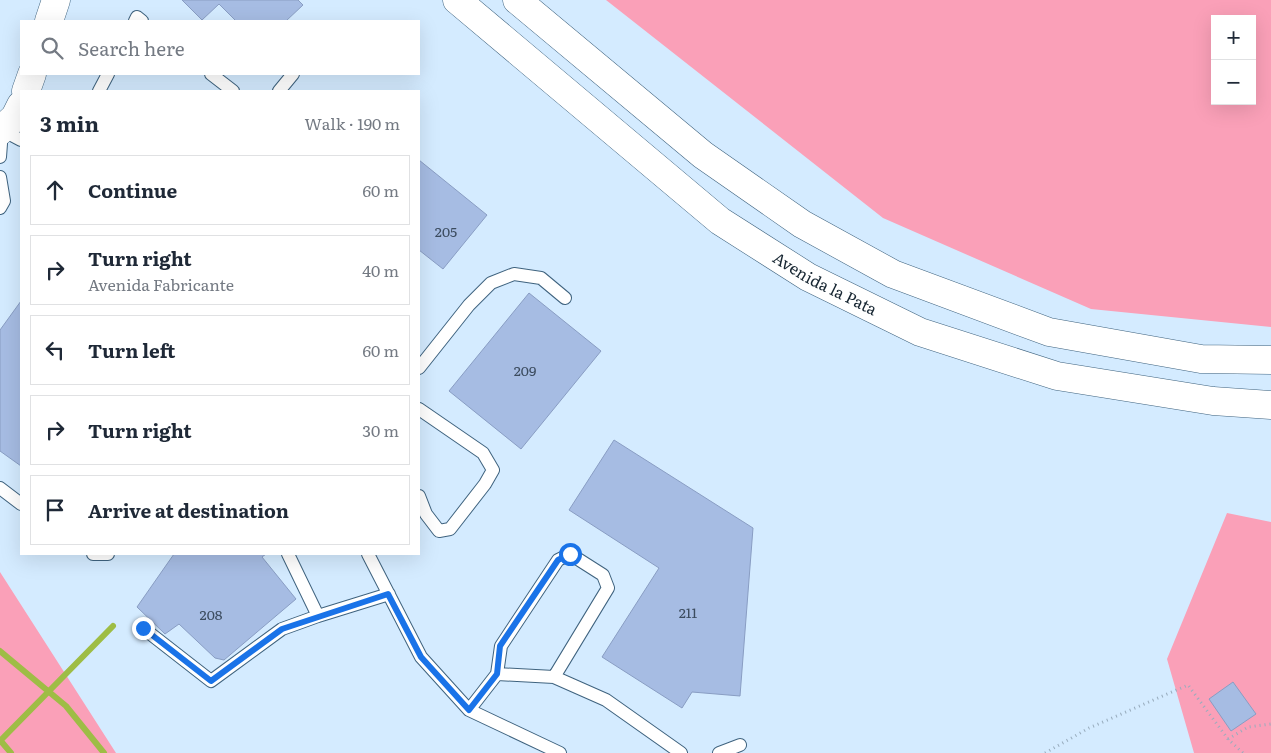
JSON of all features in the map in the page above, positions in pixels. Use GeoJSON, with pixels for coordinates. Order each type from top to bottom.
{"type":"FeatureCollection","features":[{"type":"Feature","properties":{"kind":"main road"},"geometry":{"type":"LineString","coordinates":[[49,20],[56,0]]}},
{"type":"Feature","properties":{"kind":"main road","name":"Avenida la Pata"},"geometry":{"type":"LineString","coordinates":[[457,0],[720,221],[808,277],[920,332],[1057,376],[1213,401],[1271,405]]}},
{"type":"Feature","properties":{"kind":"main road"},"geometry":{"type":"LineString","coordinates":[[517,0],[702,155],[802,224],[893,274],[1049,332],[1201,359],[1271,360]]}},
{"type":"Feature","properties":{"kind":"main road"},"geometry":{"type":"LineString","coordinates":[[26,90],[32,75]]}},
{"type":"Feature","properties":{"kind":"main road"},"geometry":{"type":"LineString","coordinates":[[8,134],[20,107]]}},
{"type":"Feature","properties":{"kind":"lane"},"geometry":{"type":"LineString","coordinates":[[100,90],[107,75]]}},
{"type":"Feature","properties":{"kind":"lane"},"geometry":{"type":"LineString","coordinates":[[212,75],[232,90]]}},
{"type":"Feature","properties":{"kind":"lane"},"geometry":{"type":"LineString","coordinates":[[280,90],[292,75]]}},
{"type":"Feature","properties":{"kind":"lane"},"geometry":{"type":"LineString","coordinates":[[0,157],[8,134]]}},
{"type":"Feature","properties":{"kind":"lane"},"geometry":{"type":"LineString","coordinates":[[0,177],[4,201],[0,208]]}},
{"type":"Feature","properties":{"kind":"lane"},"geometry":{"type":"LineString","coordinates":[[420,367],[469,305],[491,284],[514,274],[541,278],[565,298]]}},
{"type":"Feature","properties":{"kind":"lane"},"geometry":{"type":"LineString","coordinates":[[420,410],[483,453],[493,470],[485,484],[450,529],[439,531],[426,514],[420,499]]}},
{"type":"Feature","properties":{"kind":"lane"},"geometry":{"type":"LineString","coordinates":[[0,488],[20,503]]}},
{"type":"Feature","properties":{"kind":"lane"},"geometry":{"type":"LineString","coordinates":[[469,710],[497,674],[500,646],[558,560],[570,554],[603,575],[608,588],[554,677]]}},
{"type":"Feature","properties":{"kind":"lane"},"geometry":{"type":"LineString","coordinates":[[288,555],[318,616]]}},
{"type":"Feature","properties":{"kind":"lane"},"geometry":{"type":"LineString","coordinates":[[368,555],[421,657],[469,710],[560,753]]}},
{"type":"Feature","properties":{"kind":"lane"},"geometry":{"type":"LineString","coordinates":[[143,628],[211,681],[282,629],[388,594]]}},
{"type":"Feature","properties":{"kind":"lane"},"geometry":{"type":"LineString","coordinates":[[497,674],[554,677],[606,700],[681,753]]}},
{"type":"Feature","properties":{"kind":"lane"},"geometry":{"type":"LineString","coordinates":[[719,753],[740,745]]}},
{"type":"Feature","properties":{"kind":"path"},"geometry":{"type":"LineString","coordinates":[[1045,753],[1088,728],[1188,685],[1228,739],[1243,753]]}},
{"type":"Feature","properties":{"kind":"path"},"geometry":{"type":"LineString","coordinates":[[1228,739],[1248,727],[1271,724]]}},
{"type":"Feature","properties":{"kind":"shaded area"},"geometry":{"type":"Polygon","coordinates":[[[606,0],[1271,0],[1271,327],[1091,309],[883,218],[606,0]]]}},
{"type":"Feature","properties":{"kind":"shaded area"},"geometry":{"type":"Polygon","coordinates":[[[1227,513],[1271,522],[1271,753],[1194,753],[1167,659],[1227,513]]]}},
{"type":"Feature","properties":{"kind":"shaded area"},"geometry":{"type":"Polygon","coordinates":[[[0,572],[116,753],[0,753],[0,572]]]}},
{"type":"Feature","properties":{"kind":"building"},"geometry":{"type":"Polygon","coordinates":[[[182,0],[298,0],[303,5],[287,20],[235,20],[219,4],[202,20],[182,0]]]}},
{"type":"Feature","properties":{"kind":"building"},"geometry":{"type":"Polygon","coordinates":[[[420,161],[487,215],[443,269],[420,251],[420,161]]]}},
{"type":"Feature","properties":{"kind":"building"},"geometry":{"type":"Polygon","coordinates":[[[529,293],[601,351],[521,449],[449,391],[529,293]]]}},
{"type":"Feature","properties":{"kind":"building"},"geometry":{"type":"Polygon","coordinates":[[[20,302],[20,465],[0,451],[0,330],[20,302]]]}},
{"type":"Feature","properties":{"kind":"building"},"geometry":{"type":"Polygon","coordinates":[[[614,440],[753,528],[740,696],[692,692],[682,708],[602,657],[659,568],[569,510],[614,440]]]}},
{"type":"Feature","properties":{"kind":"building"},"geometry":{"type":"Polygon","coordinates":[[[173,555],[265,555],[262,557],[296,599],[224,660],[215,658],[179,624],[165,634],[137,607],[173,555]]]}},
{"type":"Feature","properties":{"kind":"building"},"geometry":{"type":"Polygon","coordinates":[[[1233,682],[1256,714],[1231,731],[1209,699],[1233,682]]]}},
{"type":"Feature","properties":{"kind":"waterway"},"geometry":{"type":"LineString","coordinates":[[0,741],[113,626]]}},
{"type":"Feature","properties":{"kind":"waterway"},"geometry":{"type":"LineString","coordinates":[[0,651],[66,706],[104,753]]}},
{"type":"Feature","properties":{"kind":"waterway"},"geometry":{"type":"LineString","coordinates":[[0,740],[11,753]]}},
{"type":"Feature","properties":{"kind":"route"},"geometry":{"type":"LineString","coordinates":[[143,628],[211,681],[282,629],[388,594],[421,657],[469,710],[497,674],[500,646],[558,560],[570,554]]}}]}
